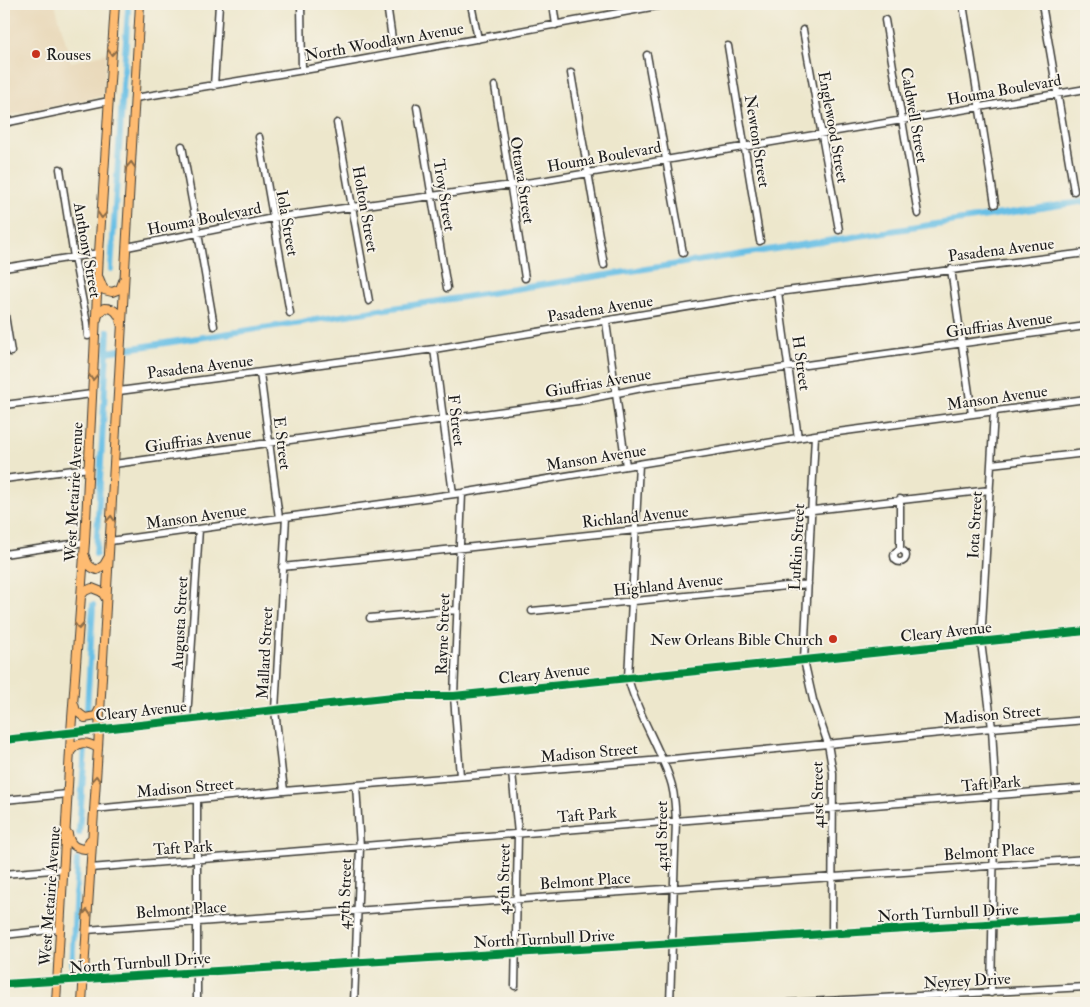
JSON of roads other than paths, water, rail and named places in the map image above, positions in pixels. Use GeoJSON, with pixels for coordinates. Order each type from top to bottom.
{"type":"FeatureCollection","features":[{"type":"Feature","properties":{"kind":"main road","name":"West Metairie Avenue"},"geometry":{"type":"LineString","coordinates":[[56,1003],[73,700],[85,546],[99,253],[114,4]]}},
{"type":"Feature","properties":{"kind":"main road"},"geometry":{"type":"LineString","coordinates":[[82,1003],[140,4]]}},
{"type":"Feature","properties":{"kind":"main road"},"geometry":{"type":"LineString","coordinates":[[98,272],[104,290],[112,292],[120,289],[126,270]]}},
{"type":"Feature","properties":{"kind":"main road"},"geometry":{"type":"LineString","coordinates":[[96,325],[98,315],[104,308],[111,308],[116,311],[120,321],[122,336]]}},
{"type":"Feature","properties":{"kind":"main road"},"geometry":{"type":"LineString","coordinates":[[85,546],[86,562],[90,568],[97,570],[104,565],[109,556]]}},
{"type":"Feature","properties":{"kind":"main road"},"geometry":{"type":"LineString","coordinates":[[81,597],[85,591],[92,588],[102,592],[106,599]]}},
{"type":"Feature","properties":{"kind":"main road"},"geometry":{"type":"LineString","coordinates":[[73,700],[76,711],[85,718],[96,716],[100,707]]}},
{"type":"Feature","properties":{"kind":"main road"},"geometry":{"type":"LineString","coordinates":[[70,752],[74,746],[83,742],[88,742],[98,748]]}},
{"type":"Feature","properties":{"kind":"main road"},"geometry":{"type":"LineString","coordinates":[[67,830],[70,842],[76,848],[85,849],[92,836]]}},
{"type":"Feature","properties":{"kind":"street"},"geometry":{"type":"LineString","coordinates":[[214,86],[219,4]]}},
{"type":"Feature","properties":{"kind":"street"},"geometry":{"type":"LineString","coordinates":[[301,4],[302,70]]}},
{"type":"Feature","properties":{"kind":"street"},"geometry":{"type":"LineString","coordinates":[[387,4],[394,53]]}},
{"type":"Feature","properties":{"kind":"street"},"geometry":{"type":"LineString","coordinates":[[471,4],[478,39]]}},
{"type":"Feature","properties":{"kind":"street"},"geometry":{"type":"LineString","coordinates":[[553,4],[556,25]]}},
{"type":"Feature","properties":{"kind":"street","name":"North Woodlawn Avenue"},"geometry":{"type":"LineString","coordinates":[[135,98],[214,86],[556,25],[634,7],[668,4]]}},
{"type":"Feature","properties":{"kind":"street"},"geometry":{"type":"LineString","coordinates":[[962,4],[995,204]]}},
{"type":"Feature","properties":{"kind":"street"},"geometry":{"type":"LineString","coordinates":[[1042,4],[1074,191]]}},
{"type":"Feature","properties":{"kind":"street","name":"Caldwell Street"},"geometry":{"type":"LineString","coordinates":[[884,20],[918,214]]}},
{"type":"Feature","properties":{"kind":"street","name":"Englewood Street"},"geometry":{"type":"LineString","coordinates":[[803,30],[839,230]]}},
{"type":"Feature","properties":{"kind":"street","name":"Newton Street"},"geometry":{"type":"LineString","coordinates":[[728,46],[760,241]]}},
{"type":"Feature","properties":{"kind":"street"},"geometry":{"type":"LineString","coordinates":[[647,55],[667,159],[682,253]]}},
{"type":"Feature","properties":{"kind":"street"},"geometry":{"type":"LineString","coordinates":[[571,73],[604,265]]}},
{"type":"Feature","properties":{"kind":"street","name":"Ottawa Street"},"geometry":{"type":"LineString","coordinates":[[495,86],[525,278]]}},
{"type":"Feature","properties":{"kind":"street","name":"Houma Boulevard"},"geometry":{"type":"LineString","coordinates":[[127,247],[273,218],[547,180],[1086,89]]}},
{"type":"Feature","properties":{"kind":"street"},"geometry":{"type":"LineString","coordinates":[[4,123],[109,101]]}},
{"type":"Feature","properties":{"kind":"street","name":"Troy Street"},"geometry":{"type":"LineString","coordinates":[[417,107],[447,288]]}},
{"type":"Feature","properties":{"kind":"street","name":"Holton Street"},"geometry":{"type":"LineString","coordinates":[[337,122],[369,301]]}},
{"type":"Feature","properties":{"kind":"street","name":"Iola Street"},"geometry":{"type":"LineString","coordinates":[[259,137],[290,313]]}},
{"type":"Feature","properties":{"kind":"street"},"geometry":{"type":"LineString","coordinates":[[182,146],[214,326]]}},
{"type":"Feature","properties":{"kind":"street","name":"Anthony Street"},"geometry":{"type":"LineString","coordinates":[[60,169],[88,336]]}},
{"type":"Feature","properties":{"kind":"street","name":"Pasadena Avenue"},"geometry":{"type":"LineString","coordinates":[[118,391],[434,349],[778,292],[1086,252]]}},
{"type":"Feature","properties":{"kind":"street"},"geometry":{"type":"LineString","coordinates":[[4,268],[99,253]]}},
{"type":"Feature","properties":{"kind":"street"},"geometry":{"type":"LineString","coordinates":[[951,269],[972,414]]}},
{"type":"Feature","properties":{"kind":"street","name":"H Street"},"geometry":{"type":"LineString","coordinates":[[778,292],[798,438]]}},
{"type":"Feature","properties":{"kind":"street"},"geometry":{"type":"LineString","coordinates":[[4,309],[11,352]]}},
{"type":"Feature","properties":{"kind":"street"},"geometry":{"type":"LineString","coordinates":[[606,322],[626,466]]}},
{"type":"Feature","properties":{"kind":"street","name":"Giuffrias Avenue"},"geometry":{"type":"LineString","coordinates":[[114,464],[578,401],[642,388],[1086,326]]}},
{"type":"Feature","properties":{"kind":"street","name":"F Street"},"geometry":{"type":"LineString","coordinates":[[434,349],[452,494]]}},
{"type":"Feature","properties":{"kind":"street","name":"E Street"},"geometry":{"type":"LineString","coordinates":[[260,373],[269,444],[282,517]]}},
{"type":"Feature","properties":{"kind":"street"},"geometry":{"type":"LineString","coordinates":[[4,405],[92,394]]}},
{"type":"Feature","properties":{"kind":"street","name":"Manson Avenue"},"geometry":{"type":"LineString","coordinates":[[110,541],[462,493],[815,435],[1086,398]]}},
{"type":"Feature","properties":{"kind":"street","name":"Iota Street"},"geometry":{"type":"LineString","coordinates":[[991,993],[995,783],[992,728],[981,642],[994,411]]}},
{"type":"Feature","properties":{"kind":"street","name":"Lufkin Street"},"geometry":{"type":"LineString","coordinates":[[804,660],[815,435]]}},
{"type":"Feature","properties":{"kind":"street"},"geometry":{"type":"LineString","coordinates":[[991,464],[1086,453]]}},
{"type":"Feature","properties":{"kind":"street"},"geometry":{"type":"LineString","coordinates":[[628,678],[639,464]]}},
{"type":"Feature","properties":{"kind":"street"},"geometry":{"type":"LineString","coordinates":[[4,479],[89,468]]}},
{"type":"Feature","properties":{"kind":"street","name":"Richland Avenue"},"geometry":{"type":"LineString","coordinates":[[282,567],[990,490]]}},
{"type":"Feature","properties":{"kind":"street","name":"Rayne Street"},"geometry":{"type":"LineString","coordinates":[[460,776],[454,696],[462,493]]}},
{"type":"Feature","properties":{"kind":"street"},"geometry":{"type":"LineString","coordinates":[[900,500],[900,550]]}},
{"type":"Feature","properties":{"kind":"street","name":"Mallard Street"},"geometry":{"type":"LineString","coordinates":[[282,517],[282,567],[276,710],[284,791]]}},
{"type":"Feature","properties":{"kind":"street","name":"Augusta Street"},"geometry":{"type":"LineString","coordinates":[[187,719],[199,529]]}},
{"type":"Feature","properties":{"kind":"street"},"geometry":{"type":"LineString","coordinates":[[4,554],[85,546]]}},
{"type":"Feature","properties":{"kind":"street","name":"Highland Avenue"},"geometry":{"type":"LineString","coordinates":[[532,611],[808,584]]}},
{"type":"Feature","properties":{"kind":"street"},"geometry":{"type":"LineString","coordinates":[[370,618],[457,610]]}},
{"type":"Feature","properties":{"kind":"street","name":"Cleary Avenue"},"geometry":{"type":"LineString","coordinates":[[4,740],[402,696],[454,696],[1086,631]]}},
{"type":"Feature","properties":{"kind":"street","name":"41st Street"},"geometry":{"type":"LineString","coordinates":[[804,660],[813,700],[828,744],[833,773],[832,933]]}},
{"type":"Feature","properties":{"kind":"street","name":"43rd Street"},"geometry":{"type":"LineString","coordinates":[[628,678],[632,696],[662,760],[674,791],[676,821],[670,1003]]}},
{"type":"Feature","properties":{"kind":"street","name":"Madison Street"},"geometry":{"type":"LineString","coordinates":[[94,809],[284,791],[662,760],[1086,720]]}},
{"type":"Feature","properties":{"kind":"street","name":"45th Street"},"geometry":{"type":"LineString","coordinates":[[512,772],[518,834],[515,986]]}},
{"type":"Feature","properties":{"kind":"street","name":"47th Street"},"geometry":{"type":"LineString","coordinates":[[354,1003],[360,847],[356,786]]}},
{"type":"Feature","properties":{"kind":"street","name":"Taft Park"},"geometry":{"type":"LineString","coordinates":[[90,868],[1086,788]]}},
{"type":"Feature","properties":{"kind":"street"},"geometry":{"type":"LineString","coordinates":[[4,800],[68,794]]}},
{"type":"Feature","properties":{"kind":"street"},"geometry":{"type":"LineString","coordinates":[[197,800],[197,1003]]}},
{"type":"Feature","properties":{"kind":"street","name":"Belmont Place"},"geometry":{"type":"LineString","coordinates":[[86,930],[1086,859]]}},
{"type":"Feature","properties":{"kind":"street"},"geometry":{"type":"LineString","coordinates":[[4,874],[64,869]]}},
{"type":"Feature","properties":{"kind":"street","name":"North Turnbull Drive"},"geometry":{"type":"LineString","coordinates":[[4,984],[1086,918]]}},
{"type":"Feature","properties":{"kind":"street"},"geometry":{"type":"LineString","coordinates":[[4,936],[60,929]]}},
{"type":"Feature","properties":{"kind":"street","name":"Neyrey Drive"},"geometry":{"type":"LineString","coordinates":[[789,1003],[904,1000],[1086,987]]}},
{"type":"Feature","properties":{"kind":"waterway"},"geometry":{"type":"LineString","coordinates":[[111,269],[128,10]]}},
{"type":"Feature","properties":{"kind":"waterway"},"geometry":{"type":"LineString","coordinates":[[107,352],[1086,201]]}},
{"type":"Feature","properties":{"kind":"waterway"},"geometry":{"type":"LineString","coordinates":[[96,554],[108,331]]}},
{"type":"Feature","properties":{"kind":"waterway"},"geometry":{"type":"LineString","coordinates":[[87,711],[93,605]]}},
{"type":"Feature","properties":{"kind":"waterway"},"geometry":{"type":"LineString","coordinates":[[79,833],[85,748]]}},
{"type":"Feature","properties":{"kind":"waterway"},"geometry":{"type":"LineString","coordinates":[[72,972],[77,860]]}},
{"type":"Feature","properties":{"kind":"place","name":"Rouses"},"geometry":{"type":"Point","coordinates":[36,54]}},
{"type":"Feature","properties":{"kind":"place","name":"New Orleans Bible Church"},"geometry":{"type":"Point","coordinates":[833,639]}}]}
